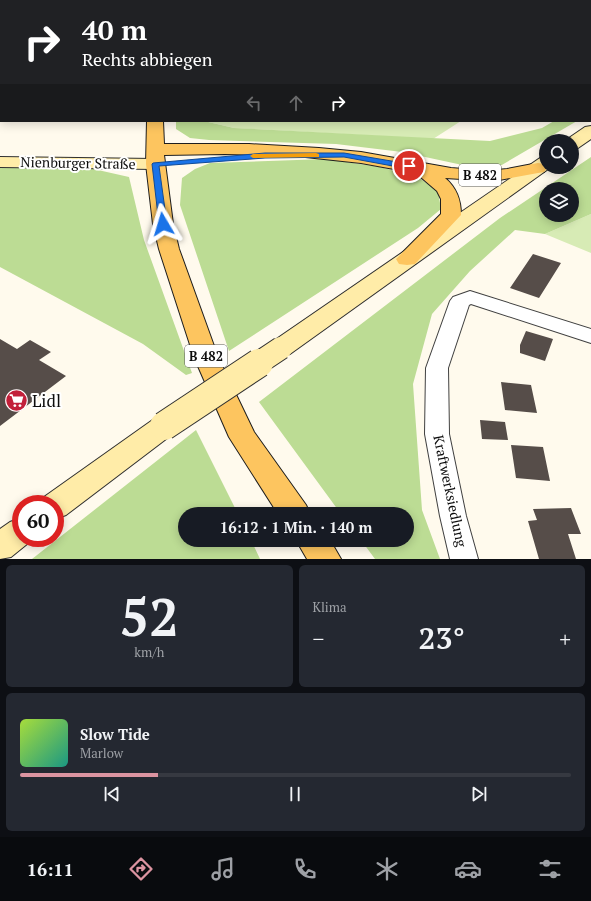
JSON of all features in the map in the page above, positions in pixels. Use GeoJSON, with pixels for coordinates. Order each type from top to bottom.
{"type":"FeatureCollection","features":[{"type":"Feature","properties":{"kind":"main road","name":"B 482"},"geometry":{"type":"LineString","coordinates":[[155,122],[155,157],[163,224],[169,249],[206,357],[243,437],[290,507]]}},
{"type":"Feature","properties":{"kind":"main road"},"geometry":{"type":"LineString","coordinates":[[579,139],[591,131]]}},
{"type":"Feature","properties":{"kind":"main road","name":"B 482"},"geometry":{"type":"LineString","coordinates":[[155,157],[344,155],[422,169],[488,176],[507,175],[539,166]]}},
{"type":"Feature","properties":{"kind":"main road","name":"Nienburger Straße"},"geometry":{"type":"LineString","coordinates":[[0,159],[155,157]]}},
{"type":"Feature","properties":{"kind":"main road","name":"Nienburger Straße"},"geometry":{"type":"LineString","coordinates":[[0,162],[155,157]]}},
{"type":"Feature","properties":{"kind":"main road"},"geometry":{"type":"LineString","coordinates":[[64,499],[164,426],[282,348],[406,259],[539,167]]}},
{"type":"Feature","properties":{"kind":"main road","name":"B 482"},"geometry":{"type":"LineString","coordinates":[[406,259],[451,215],[452,206],[447,189],[422,169]]}},
{"type":"Feature","properties":{"kind":"main road"},"geometry":{"type":"LineString","coordinates":[[0,547],[12,538]]}},
{"type":"Feature","properties":{"kind":"main road"},"geometry":{"type":"LineString","coordinates":[[317,547],[325,559]]}},
{"type":"Feature","properties":{"kind":"street","name":"Kraftwerksiedlung"},"geometry":{"type":"LineString","coordinates":[[464,559],[453,516],[437,434],[437,368],[460,301],[470,297],[561,325],[591,336]]}},
{"type":"Feature","properties":{"kind":"green space"},"geometry":{"type":"Polygon","coordinates":[[[176,122],[208,122],[234,128],[490,141],[542,128],[552,122],[575,122],[555,134],[539,134],[539,143],[500,166],[481,169],[402,152],[336,144],[209,140],[190,138],[176,129],[176,122]]]}},
{"type":"Feature","properties":{"kind":"green space"},"geometry":{"type":"Polygon","coordinates":[[[208,122],[459,122],[433,139],[234,128],[208,122]]]}},
{"type":"Feature","properties":{"kind":"green space"},"geometry":{"type":"Polygon","coordinates":[[[591,157],[591,214],[579,219],[579,182],[554,182],[566,174],[579,174],[579,165],[591,157]]]}},
{"type":"Feature","properties":{"kind":"green space"},"geometry":{"type":"Polygon","coordinates":[[[326,159],[380,167],[418,177],[438,191],[441,209],[418,228],[229,351],[180,205],[182,178],[195,169],[210,163],[326,159]]]}},
{"type":"Feature","properties":{"kind":"green space"},"geometry":{"type":"Polygon","coordinates":[[[0,168],[89,168],[129,177],[144,240],[192,373],[186,375],[143,344],[0,267],[0,168]]]}},
{"type":"Feature","properties":{"kind":"green space"},"geometry":{"type":"Polygon","coordinates":[[[539,192],[539,222],[573,222],[545,234],[515,230],[470,271],[432,314],[413,384],[422,510],[440,559],[375,559],[366,547],[414,547],[414,507],[336,507],[259,402],[500,218],[539,192]]]}},
{"type":"Feature","properties":{"kind":"green space"},"geometry":{"type":"Polygon","coordinates":[[[591,214],[591,253],[545,234],[573,222],[579,222],[579,219],[591,214]]]}},
{"type":"Feature","properties":{"kind":"green space"},"geometry":{"type":"Polygon","coordinates":[[[196,430],[234,507],[178,507],[178,547],[254,547],[260,559],[32,559],[47,547],[64,547],[64,534],[196,430]]]}},
{"type":"Feature","properties":{"kind":"building"},"geometry":{"type":"Polygon","coordinates":[[[533,254],[561,263],[539,298],[510,288],[533,254]]]}},
{"type":"Feature","properties":{"kind":"building"},"geometry":{"type":"Polygon","coordinates":[[[526,331],[553,339],[545,361],[520,353],[520,345],[526,331]]]}},
{"type":"Feature","properties":{"kind":"building","name":"Lidl"},"geometry":{"type":"Polygon","coordinates":[[[0,339],[17,349],[30,340],[51,352],[39,360],[66,376],[0,426],[0,339]]]}},
{"type":"Feature","properties":{"kind":"building"},"geometry":{"type":"Polygon","coordinates":[[[501,382],[531,385],[537,413],[505,410],[501,382]]]}},
{"type":"Feature","properties":{"kind":"building"},"geometry":{"type":"Polygon","coordinates":[[[480,420],[505,422],[508,440],[482,439],[480,420]]]}},
{"type":"Feature","properties":{"kind":"building"},"geometry":{"type":"Polygon","coordinates":[[[511,445],[543,447],[550,481],[516,478],[511,445]]]}},
{"type":"Feature","properties":{"kind":"building"},"geometry":{"type":"Polygon","coordinates":[[[571,508],[581,534],[568,534],[576,559],[539,559],[528,521],[537,520],[533,509],[571,508]]]}},
{"type":"Feature","properties":{"kind":"slow traffic"},"geometry":{"type":"LineString","coordinates":[[253,156],[316,155]]}},
{"type":"Feature","properties":{"kind":"place","name":"Lidl"},"geometry":{"type":"Point","coordinates":[17,401]}},
{"type":"Feature","properties":{"kind":"route"},"geometry":{"type":"LineString","coordinates":[[163,224],[155,164],[265,156],[344,155],[409,166]]}}]}
